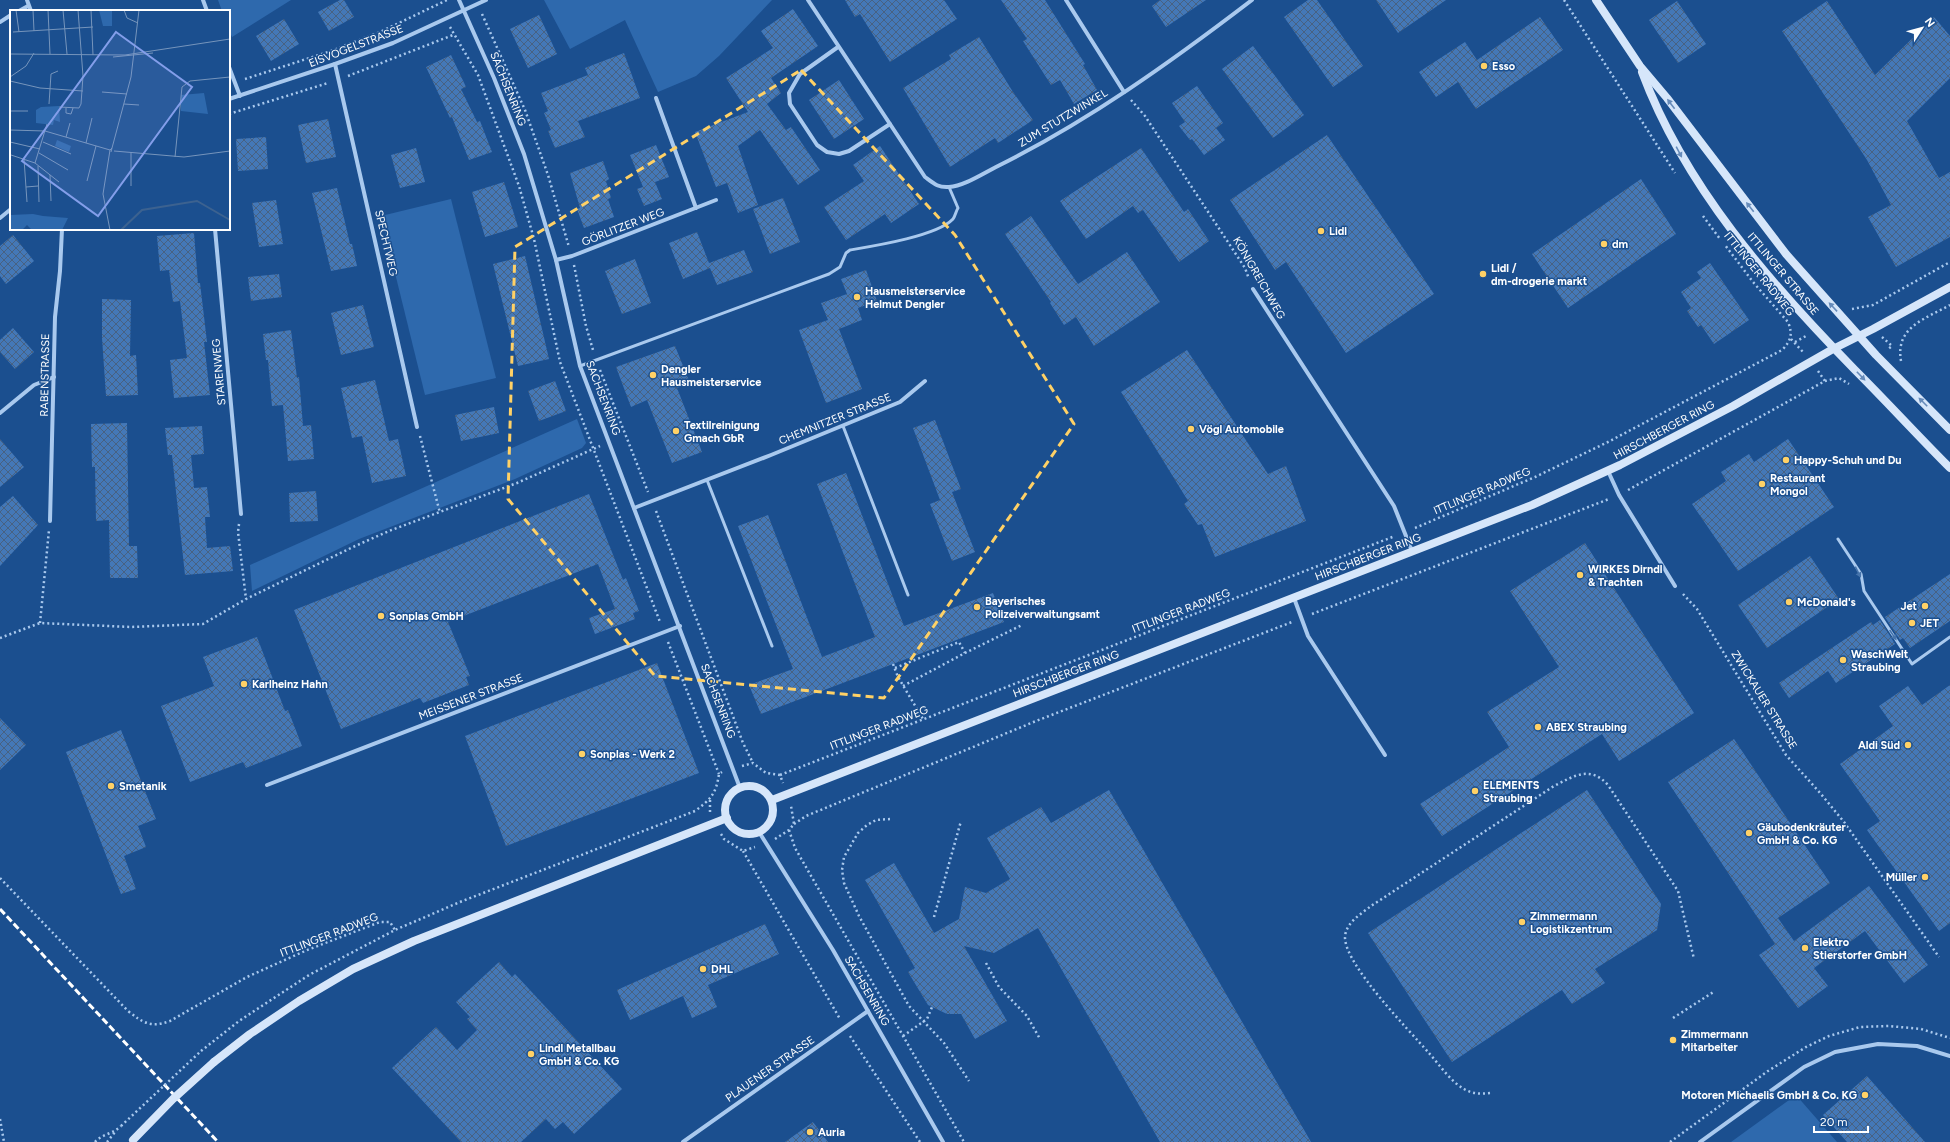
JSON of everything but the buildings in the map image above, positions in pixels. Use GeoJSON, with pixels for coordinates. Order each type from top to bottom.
{"type":"FeatureCollection","features":[{"type":"Feature","properties":{"kind":"street"},"geometry":{"type":"LineString","coordinates":[[27,0],[30,10]]}},
{"type":"Feature","properties":{"kind":"street"},"geometry":{"type":"LineString","coordinates":[[203,0],[207,10]]}},
{"type":"Feature","properties":{"kind":"street","name":"SACHSENRING"},"geometry":{"type":"LineString","coordinates":[[459,0],[465,10],[494,78],[524,154],[556,260],[580,366],[734,768],[740,788]]}},
{"type":"Feature","properties":{"kind":"street","name":"EISVOGELSTRASSE"},"geometry":{"type":"LineString","coordinates":[[230,99],[393,43],[486,0]]}},
{"type":"Feature","properties":{"kind":"street"},"geometry":{"type":"LineString","coordinates":[[808,0],[925,177],[936,186],[949,188]]}},
{"type":"Feature","properties":{"kind":"street"},"geometry":{"type":"LineString","coordinates":[[1066,0],[1124,92]]}},
{"type":"Feature","properties":{"kind":"street","name":"ZUM STUTZWINKEL"},"geometry":{"type":"LineString","coordinates":[[949,188],[1013,158],[1124,92],[1159,69],[1252,0]]}},
{"type":"Feature","properties":{"kind":"street","name":"ITTLINGER STRASSE"},"geometry":{"type":"LineString","coordinates":[[1596,0],[1640,66],[1667,98],[1786,254],[1860,335],[1876,355],[1950,430]]}},
{"type":"Feature","properties":{"kind":"street"},"geometry":{"type":"LineString","coordinates":[[21,10],[28,6]]}},
{"type":"Feature","properties":{"kind":"street"},"geometry":{"type":"LineString","coordinates":[[0,22],[10,16]]}},
{"type":"Feature","properties":{"kind":"street"},"geometry":{"type":"LineString","coordinates":[[838,47],[800,74],[789,93],[790,104],[817,145],[827,152],[839,154],[849,151],[890,124]]}},
{"type":"Feature","properties":{"kind":"street","name":"SPECHTWEG"},"geometry":{"type":"LineString","coordinates":[[335,64],[417,427]]}},
{"type":"Feature","properties":{"kind":"street","name":"ITTLINGER STRASSE"},"geometry":{"type":"LineString","coordinates":[[1640,66],[1655,106],[1684,160],[1723,218],[1765,271],[1833,349],[1950,468]]}},
{"type":"Feature","properties":{"kind":"street"},"geometry":{"type":"LineString","coordinates":[[230,70],[240,96]]}},
{"type":"Feature","properties":{"kind":"street"},"geometry":{"type":"LineString","coordinates":[[656,98],[696,208]]}},
{"type":"Feature","properties":{"kind":"street","name":"GÖRLITZER WEG"},"geometry":{"type":"LineString","coordinates":[[556,260],[572,256],[716,200]]}},
{"type":"Feature","properties":{"kind":"street"},"geometry":{"type":"LineString","coordinates":[[0,218],[10,210]]}},
{"type":"Feature","properties":{"kind":"street","name":"RABENSTRASSE"},"geometry":{"type":"LineString","coordinates":[[50,521],[55,317],[60,271],[62,230]]}},
{"type":"Feature","properties":{"kind":"street","name":"STARENWEG"},"geometry":{"type":"LineString","coordinates":[[215,230],[241,514]]}},
{"type":"Feature","properties":{"kind":"street","name":"HIRSCHBERGER RING"},"geometry":{"type":"LineString","coordinates":[[772,800],[1532,505],[1608,471],[1733,406],[1833,349],[1950,287]]}},
{"type":"Feature","properties":{"kind":"street","name":"KÖNIGREICHWEG"},"geometry":{"type":"LineString","coordinates":[[1253,289],[1394,506],[1412,551]]}},
{"type":"Feature","properties":{"kind":"street"},"geometry":{"type":"LineString","coordinates":[[0,413],[34,385],[54,378]]}},
{"type":"Feature","properties":{"kind":"street","name":"CHEMNITZER STRASSE"},"geometry":{"type":"LineString","coordinates":[[634,508],[900,402],[925,381]]}},
{"type":"Feature","properties":{"kind":"street"},"geometry":{"type":"LineString","coordinates":[[1608,471],[1619,495],[1675,586]]}},
{"type":"Feature","properties":{"kind":"street"},"geometry":{"type":"LineString","coordinates":[[1294,597],[1308,636],[1385,755]]}},
{"type":"Feature","properties":{"kind":"street","name":"MEISSENER STRASSE"},"geometry":{"type":"LineString","coordinates":[[268,784],[680,626]]}},
{"type":"Feature","properties":{"kind":"street"},"geometry":{"type":"LineString","coordinates":[[749,786],[757,787],[764,791],[772,800],[772,817],[766,827],[759,832],[746,833],[734,828],[727,818],[727,801],[732,794],[740,788],[749,786]]}},
{"type":"Feature","properties":{"kind":"street"},"geometry":{"type":"LineString","coordinates":[[131,1141],[173,1099],[214,1062],[250,1034],[299,1001],[353,969],[414,941],[727,818]]}},
{"type":"Feature","properties":{"kind":"street","name":"SACHSENRING"},"geometry":{"type":"LineString","coordinates":[[759,832],[833,950],[943,1142]]}},
{"type":"Feature","properties":{"kind":"street","name":"PLAUENER STRASSE"},"geometry":{"type":"LineString","coordinates":[[683,1142],[868,1011]]}},
{"type":"Feature","properties":{"kind":"street"},"geometry":{"type":"LineString","coordinates":[[1700,1142],[1804,1067],[1835,1052],[1878,1044],[1917,1046],[1950,1056]]}},
{"type":"Feature","properties":{"kind":"lane"},"geometry":{"type":"LineString","coordinates":[[580,366],[829,274],[840,267],[846,253],[850,250],[888,243],[941,227],[953,219],[958,208],[949,188]]}},
{"type":"Feature","properties":{"kind":"lane"},"geometry":{"type":"LineString","coordinates":[[843,426],[908,595]]}},
{"type":"Feature","properties":{"kind":"lane"},"geometry":{"type":"LineString","coordinates":[[707,480],[772,646]]}},
{"type":"Feature","properties":{"kind":"lane"},"geometry":{"type":"LineString","coordinates":[[1838,539],[1861,574],[1864,591],[1912,664],[1950,637]]}},
{"type":"Feature","properties":{"kind":"path"},"geometry":{"type":"LineString","coordinates":[[235,82],[331,51],[380,32],[447,0]]}},
{"type":"Feature","properties":{"kind":"path"},"geometry":{"type":"LineString","coordinates":[[1564,0],[1676,174]]}},
{"type":"Feature","properties":{"kind":"path"},"geometry":{"type":"LineString","coordinates":[[478,4],[525,110],[548,175],[572,256],[586,326],[596,360],[652,501],[743,743],[753,762],[766,773],[780,775],[788,794],[794,824]]}},
{"type":"Feature","properties":{"kind":"path","name":"KÖNIGREICHWEG"},"geometry":{"type":"LineString","coordinates":[[1124,92],[1144,116],[1241,262],[1253,289]]}},
{"type":"Feature","properties":{"kind":"path","name":"ITTLINGER RADWEG"},"geometry":{"type":"LineString","coordinates":[[780,775],[1405,533],[1535,477],[1608,442],[1782,350],[1791,339],[1791,330],[1788,322],[1753,282],[1702,213]]}},
{"type":"Feature","properties":{"kind":"path"},"geometry":{"type":"LineString","coordinates":[[1853,308],[1873,305],[1950,262]]}},
{"type":"Feature","properties":{"kind":"path"},"geometry":{"type":"LineString","coordinates":[[1905,365],[1901,361],[1900,346],[1905,334],[1913,326],[1950,305]]}},
{"type":"Feature","properties":{"kind":"path"},"geometry":{"type":"LineString","coordinates":[[1791,339],[1796,342]]}},
{"type":"Feature","properties":{"kind":"path"},"geometry":{"type":"LineString","coordinates":[[1892,346],[1900,346]]}},
{"type":"Feature","properties":{"kind":"path"},"geometry":{"type":"LineString","coordinates":[[743,851],[767,844],[789,830],[794,824],[806,816],[1036,721],[1531,531],[1619,495],[1825,381],[1839,378],[1851,386]]}},
{"type":"Feature","properties":{"kind":"path"},"geometry":{"type":"LineString","coordinates":[[417,427],[440,513]]}},
{"type":"Feature","properties":{"kind":"path"},"geometry":{"type":"LineString","coordinates":[[0,638],[40,623],[131,627],[202,624],[246,599],[353,547],[389,531],[516,483],[610,442]]}},
{"type":"Feature","properties":{"kind":"path"},"geometry":{"type":"LineString","coordinates":[[241,514],[238,532],[246,599]]}},
{"type":"Feature","properties":{"kind":"path"},"geometry":{"type":"LineString","coordinates":[[40,623],[50,521]]}},
{"type":"Feature","properties":{"kind":"path","name":"ZWICKAUER STRASSE"},"geometry":{"type":"LineString","coordinates":[[1675,586],[1697,609],[1786,755],[1844,822],[1939,957]]}},
{"type":"Feature","properties":{"kind":"path"},"geometry":{"type":"LineString","coordinates":[[903,686],[1022,625]]}},
{"type":"Feature","properties":{"kind":"path"},"geometry":{"type":"LineString","coordinates":[[895,668],[959,642],[965,653]]}},
{"type":"Feature","properties":{"kind":"path"},"geometry":{"type":"LineString","coordinates":[[893,664],[903,686],[923,719]]}},
{"type":"Feature","properties":{"kind":"path"},"geometry":{"type":"LineString","coordinates":[[753,762],[719,774],[717,787],[710,800],[710,810],[713,823],[724,839],[743,851],[844,1027],[920,1142]]}},
{"type":"Feature","properties":{"kind":"path"},"geometry":{"type":"LineString","coordinates":[[1490,1093],[1472,1092],[1457,1083],[1386,1005],[1357,966],[1347,946],[1346,930],[1350,923],[1371,906],[1554,786],[1570,778],[1587,773],[1599,777],[1608,786],[1678,891],[1694,959]]}},
{"type":"Feature","properties":{"kind":"path","name":"ITTLINGER RADWEG"},"geometry":{"type":"LineString","coordinates":[[0,878],[128,1011],[139,1020],[150,1024],[159,1025],[170,1021],[247,977],[307,950],[380,922],[390,922],[395,930],[460,902],[695,811],[710,800]]}},
{"type":"Feature","properties":{"kind":"path"},"geometry":{"type":"LineString","coordinates":[[890,820],[876,820],[867,825],[858,833],[844,857],[842,870],[844,883],[859,916],[909,1006],[944,1043],[969,1080]]}},
{"type":"Feature","properties":{"kind":"path"},"geometry":{"type":"LineString","coordinates":[[934,917],[961,821]]}},
{"type":"Feature","properties":{"kind":"path"},"geometry":{"type":"LineString","coordinates":[[789,830],[795,848],[964,1142]]}},
{"type":"Feature","properties":{"kind":"path"},"geometry":{"type":"LineString","coordinates":[[986,963],[1000,987],[1027,1016],[1040,1039]]}},
{"type":"Feature","properties":{"kind":"path"},"geometry":{"type":"LineString","coordinates":[[1673,1018],[1715,991]]}},
{"type":"Feature","properties":{"kind":"path"},"geometry":{"type":"LineString","coordinates":[[903,1036],[927,1019],[932,1007]]}},
{"type":"Feature","properties":{"kind":"path"},"geometry":{"type":"LineString","coordinates":[[107,1142],[121,1126],[201,1052]]}},
{"type":"Feature","properties":{"kind":"path"},"geometry":{"type":"LineString","coordinates":[[0,1119],[4,1142]]}},
{"type":"Feature","properties":{"kind":"path"},"geometry":{"type":"LineString","coordinates":[[95,1142],[101,1136],[116,1131]]}},
{"type":"Feature","properties":{"kind":"highlighted area"},"geometry":{"type":"Polygon","coordinates":[[[801,70],[955,235],[1074,424],[884,698],[655,676],[508,499],[515,247],[801,70]]]}},
{"type":"Feature","properties":{"kind":"shaded area"},"geometry":{"type":"Polygon","coordinates":[[[218,0],[291,0],[232,37],[230,32],[230,10],[222,10],[218,0]]]}},
{"type":"Feature","properties":{"kind":"shaded area"},"geometry":{"type":"Polygon","coordinates":[[[544,0],[772,0],[719,56],[696,76],[658,92],[625,20],[570,49],[544,0]]]}},
{"type":"Feature","properties":{"kind":"shaded area"},"geometry":{"type":"Polygon","coordinates":[[[451,199],[496,378],[425,395],[381,216],[451,199]]]}},
{"type":"Feature","properties":{"kind":"shaded area"},"geometry":{"type":"Polygon","coordinates":[[[577,419],[586,443],[582,448],[515,479],[359,539],[252,591],[250,565],[577,419]]]}},
{"type":"Feature","properties":{"kind":"shaded area"},"geometry":{"type":"Polygon","coordinates":[[[1796,1095],[1837,1142],[1731,1142],[1796,1095]]]}},
{"type":"Feature","properties":{"kind":"railway"},"geometry":{"type":"LineString","coordinates":[[0,909],[218,1142]]}},
{"type":"Feature","properties":{"kind":"place","name":"Esso"},"geometry":{"type":"Point","coordinates":[1484,66]}},
{"type":"Feature","properties":{"kind":"place","name":"Lidl"},"geometry":{"type":"Point","coordinates":[1321,231]}},
{"type":"Feature","properties":{"kind":"place","name":"dm"},"geometry":{"type":"Point","coordinates":[1604,244]}},
{"type":"Feature","properties":{"kind":"place","name":"Lidl / dm-drogerie markt"},"geometry":{"type":"Point","coordinates":[1483,274]}},
{"type":"Feature","properties":{"kind":"place","name":"Hausmeisterservice Helmut Dengler"},"geometry":{"type":"Point","coordinates":[857,297]}},
{"type":"Feature","properties":{"kind":"place","name":"Dengler Hausmeisterservice"},"geometry":{"type":"Point","coordinates":[653,375]}},
{"type":"Feature","properties":{"kind":"place","name":"Vögl Automobile"},"geometry":{"type":"Point","coordinates":[1191,429]}},
{"type":"Feature","properties":{"kind":"place","name":"Textilreinigung Gmach GbR"},"geometry":{"type":"Point","coordinates":[676,431]}},
{"type":"Feature","properties":{"kind":"place","name":"Happy-Schuh und Du"},"geometry":{"type":"Point","coordinates":[1786,460]}},
{"type":"Feature","properties":{"kind":"place","name":"Restaurant Mongol"},"geometry":{"type":"Point","coordinates":[1762,484]}},
{"type":"Feature","properties":{"kind":"place","name":"WIRKES Dirndl & Trachten"},"geometry":{"type":"Point","coordinates":[1580,575]}},
{"type":"Feature","properties":{"kind":"place","name":"McDonald's"},"geometry":{"type":"Point","coordinates":[1789,602]}},
{"type":"Feature","properties":{"kind":"place","name":"Jet"},"geometry":{"type":"Point","coordinates":[1925,606]}},
{"type":"Feature","properties":{"kind":"place","name":"Bayerisches Polizeiverwaltungsamt"},"geometry":{"type":"Point","coordinates":[977,607]}},
{"type":"Feature","properties":{"kind":"place","name":"Sonplas GmbH"},"geometry":{"type":"Point","coordinates":[381,616]}},
{"type":"Feature","properties":{"kind":"place","name":"JET"},"geometry":{"type":"Point","coordinates":[1912,623]}},
{"type":"Feature","properties":{"kind":"place","name":"WaschWelt Straubing"},"geometry":{"type":"Point","coordinates":[1843,660]}},
{"type":"Feature","properties":{"kind":"place","name":"Karlheinz Hahn"},"geometry":{"type":"Point","coordinates":[244,684]}},
{"type":"Feature","properties":{"kind":"place","name":"ABEX Straubing"},"geometry":{"type":"Point","coordinates":[1538,727]}},
{"type":"Feature","properties":{"kind":"place","name":"Aldi Süd"},"geometry":{"type":"Point","coordinates":[1908,745]}},
{"type":"Feature","properties":{"kind":"place","name":"Sonplas - Werk 2"},"geometry":{"type":"Point","coordinates":[582,754]}},
{"type":"Feature","properties":{"kind":"place","name":"Smetanik"},"geometry":{"type":"Point","coordinates":[111,786]}},
{"type":"Feature","properties":{"kind":"place","name":"ELEMENTS Straubing"},"geometry":{"type":"Point","coordinates":[1475,791]}},
{"type":"Feature","properties":{"kind":"place","name":"Gäubodenkräuter GmbH & Co. KG"},"geometry":{"type":"Point","coordinates":[1749,833]}},
{"type":"Feature","properties":{"kind":"place","name":"Müller"},"geometry":{"type":"Point","coordinates":[1925,877]}},
{"type":"Feature","properties":{"kind":"place","name":"Zimmermann Logistikzentrum"},"geometry":{"type":"Point","coordinates":[1522,922]}},
{"type":"Feature","properties":{"kind":"place","name":"Elektro Stierstorfer GmbH"},"geometry":{"type":"Point","coordinates":[1805,948]}},
{"type":"Feature","properties":{"kind":"place","name":"DHL"},"geometry":{"type":"Point","coordinates":[703,969]}},
{"type":"Feature","properties":{"kind":"place","name":"Zimmermann Mitarbeiter"},"geometry":{"type":"Point","coordinates":[1673,1040]}},
{"type":"Feature","properties":{"kind":"place","name":"Lindl Metallbau GmbH & Co. KG"},"geometry":{"type":"Point","coordinates":[531,1054]}},
{"type":"Feature","properties":{"kind":"place","name":"Motoren Michaelis GmbH & Co. KG"},"geometry":{"type":"Point","coordinates":[1865,1095]}},
{"type":"Feature","properties":{"kind":"place","name":"Auria"},"geometry":{"type":"Point","coordinates":[810,1132]}}]}
